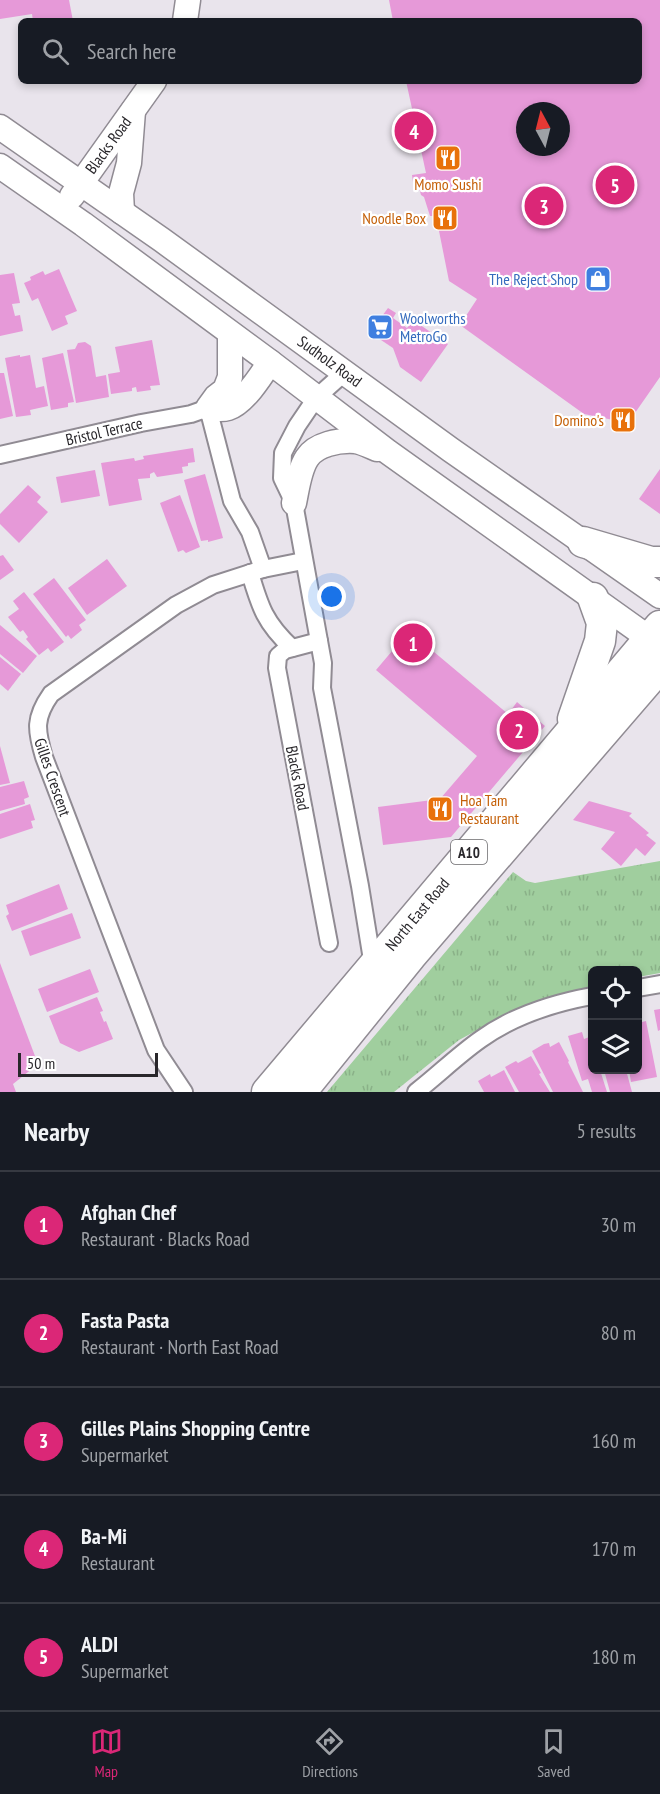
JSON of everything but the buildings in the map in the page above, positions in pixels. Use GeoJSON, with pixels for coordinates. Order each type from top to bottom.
{"type":"FeatureCollection","features":[{"type":"Feature","properties":{"kind":"highway"},"geometry":{"type":"LineString","coordinates":[[583,542],[651,562],[660,562]]}},
{"type":"Feature","properties":{"kind":"highway"},"geometry":{"type":"LineString","coordinates":[[565,738],[600,641],[602,623],[593,598]]}},
{"type":"Feature","properties":{"kind":"highway","name":"North East Road"},"geometry":{"type":"LineString","coordinates":[[267,1092],[565,738],[656,637]]}},
{"type":"Feature","properties":{"kind":"highway","name":"North East Road"},"geometry":{"type":"LineString","coordinates":[[301,1092],[411,956],[660,667]]}},
{"type":"Feature","properties":{"kind":"highway"},"geometry":{"type":"LineString","coordinates":[[621,712],[650,699],[660,701]]}},
{"type":"Feature","properties":{"kind":"main road"},"geometry":{"type":"LineString","coordinates":[[185,18],[188,0]]}},
{"type":"Feature","properties":{"kind":"main road","name":"Blacks Road"},"geometry":{"type":"LineString","coordinates":[[62,210],[152,84]]}},
{"type":"Feature","properties":{"kind":"main road"},"geometry":{"type":"LineString","coordinates":[[122,212],[121,194],[129,164],[133,111]]}},
{"type":"Feature","properties":{"kind":"main road","name":"Sudholz Road"},"geometry":{"type":"LineString","coordinates":[[0,127],[122,212],[451,450],[660,596]]}},
{"type":"Feature","properties":{"kind":"main road"},"geometry":{"type":"LineString","coordinates":[[0,166],[270,362],[388,453],[593,598],[656,637]]}},
{"type":"Feature","properties":{"kind":"main road"},"geometry":{"type":"LineString","coordinates":[[208,408],[225,390],[230,377],[230,334]]}},
{"type":"Feature","properties":{"kind":"main road"},"geometry":{"type":"LineString","coordinates":[[208,408],[226,409],[236,405],[270,362]]}},
{"type":"Feature","properties":{"kind":"main road"},"geometry":{"type":"LineString","coordinates":[[294,503],[302,467],[315,449],[338,442],[356,441],[388,453]]}},
{"type":"Feature","properties":{"kind":"street"},"geometry":{"type":"LineString","coordinates":[[345,372],[316,398],[297,426],[283,453],[282,478],[294,503],[323,663],[322,688],[373,966]]}},
{"type":"Feature","properties":{"kind":"street"},"geometry":{"type":"LineString","coordinates":[[208,408],[232,501],[250,532],[260,608],[277,634],[292,648],[319,641]]}},
{"type":"Feature","properties":{"kind":"street","name":"Bristol Terrace"},"geometry":{"type":"LineString","coordinates":[[0,455],[208,408]]}},
{"type":"Feature","properties":{"kind":"street","name":"Gilles Crescent"},"geometry":{"type":"LineString","coordinates":[[184,1092],[156,1050],[44,757],[38,736],[37,718],[51,694],[176,605],[213,585],[256,571],[303,561]]}},
{"type":"Feature","properties":{"kind":"street","name":"Blacks Road"},"geometry":{"type":"LineString","coordinates":[[292,648],[278,656],[277,668],[329,943]]}},
{"type":"Feature","properties":{"kind":"street"},"geometry":{"type":"LineString","coordinates":[[642,987],[660,984]]}},
{"type":"Feature","properties":{"kind":"street"},"geometry":{"type":"LineString","coordinates":[[416,1092],[482,1038],[530,1012],[588,997]]}},
{"type":"Feature","properties":{"kind":"green space"},"geometry":{"type":"Polygon","coordinates":[[[660,861],[660,973],[642,976],[642,966],[588,966],[588,987],[519,1009],[459,1040],[394,1092],[327,1092],[513,872],[526,881],[535,883],[660,861]]]}},
{"type":"Feature","properties":{"kind":"place","name":"Ba-Mi"},"geometry":{"type":"Point","coordinates":[414,131]}},
{"type":"Feature","properties":{"kind":"place","name":"Momo Sushi"},"geometry":{"type":"Point","coordinates":[448,158]}},
{"type":"Feature","properties":{"kind":"place","name":"ALDI"},"geometry":{"type":"Point","coordinates":[615,185]}},
{"type":"Feature","properties":{"kind":"place","name":"Gilles Plains Shopping Centre"},"geometry":{"type":"Point","coordinates":[544,206]}},
{"type":"Feature","properties":{"kind":"place","name":"Noodle Box"},"geometry":{"type":"Point","coordinates":[445,218]}},
{"type":"Feature","properties":{"kind":"place","name":"The Reject Shop"},"geometry":{"type":"Point","coordinates":[598,279]}},
{"type":"Feature","properties":{"kind":"place","name":"Woolworths MetroGo"},"geometry":{"type":"Point","coordinates":[380,327]}},
{"type":"Feature","properties":{"kind":"place","name":"Domino's"},"geometry":{"type":"Point","coordinates":[623,420]}},
{"type":"Feature","properties":{"kind":"place","name":"Afghan Chef"},"geometry":{"type":"Point","coordinates":[413,643]}},
{"type":"Feature","properties":{"kind":"place","name":"Fasta Pasta"},"geometry":{"type":"Point","coordinates":[519,730]}},
{"type":"Feature","properties":{"kind":"place","name":"Hoa Tam Restaurant"},"geometry":{"type":"Point","coordinates":[440,809]}}]}
